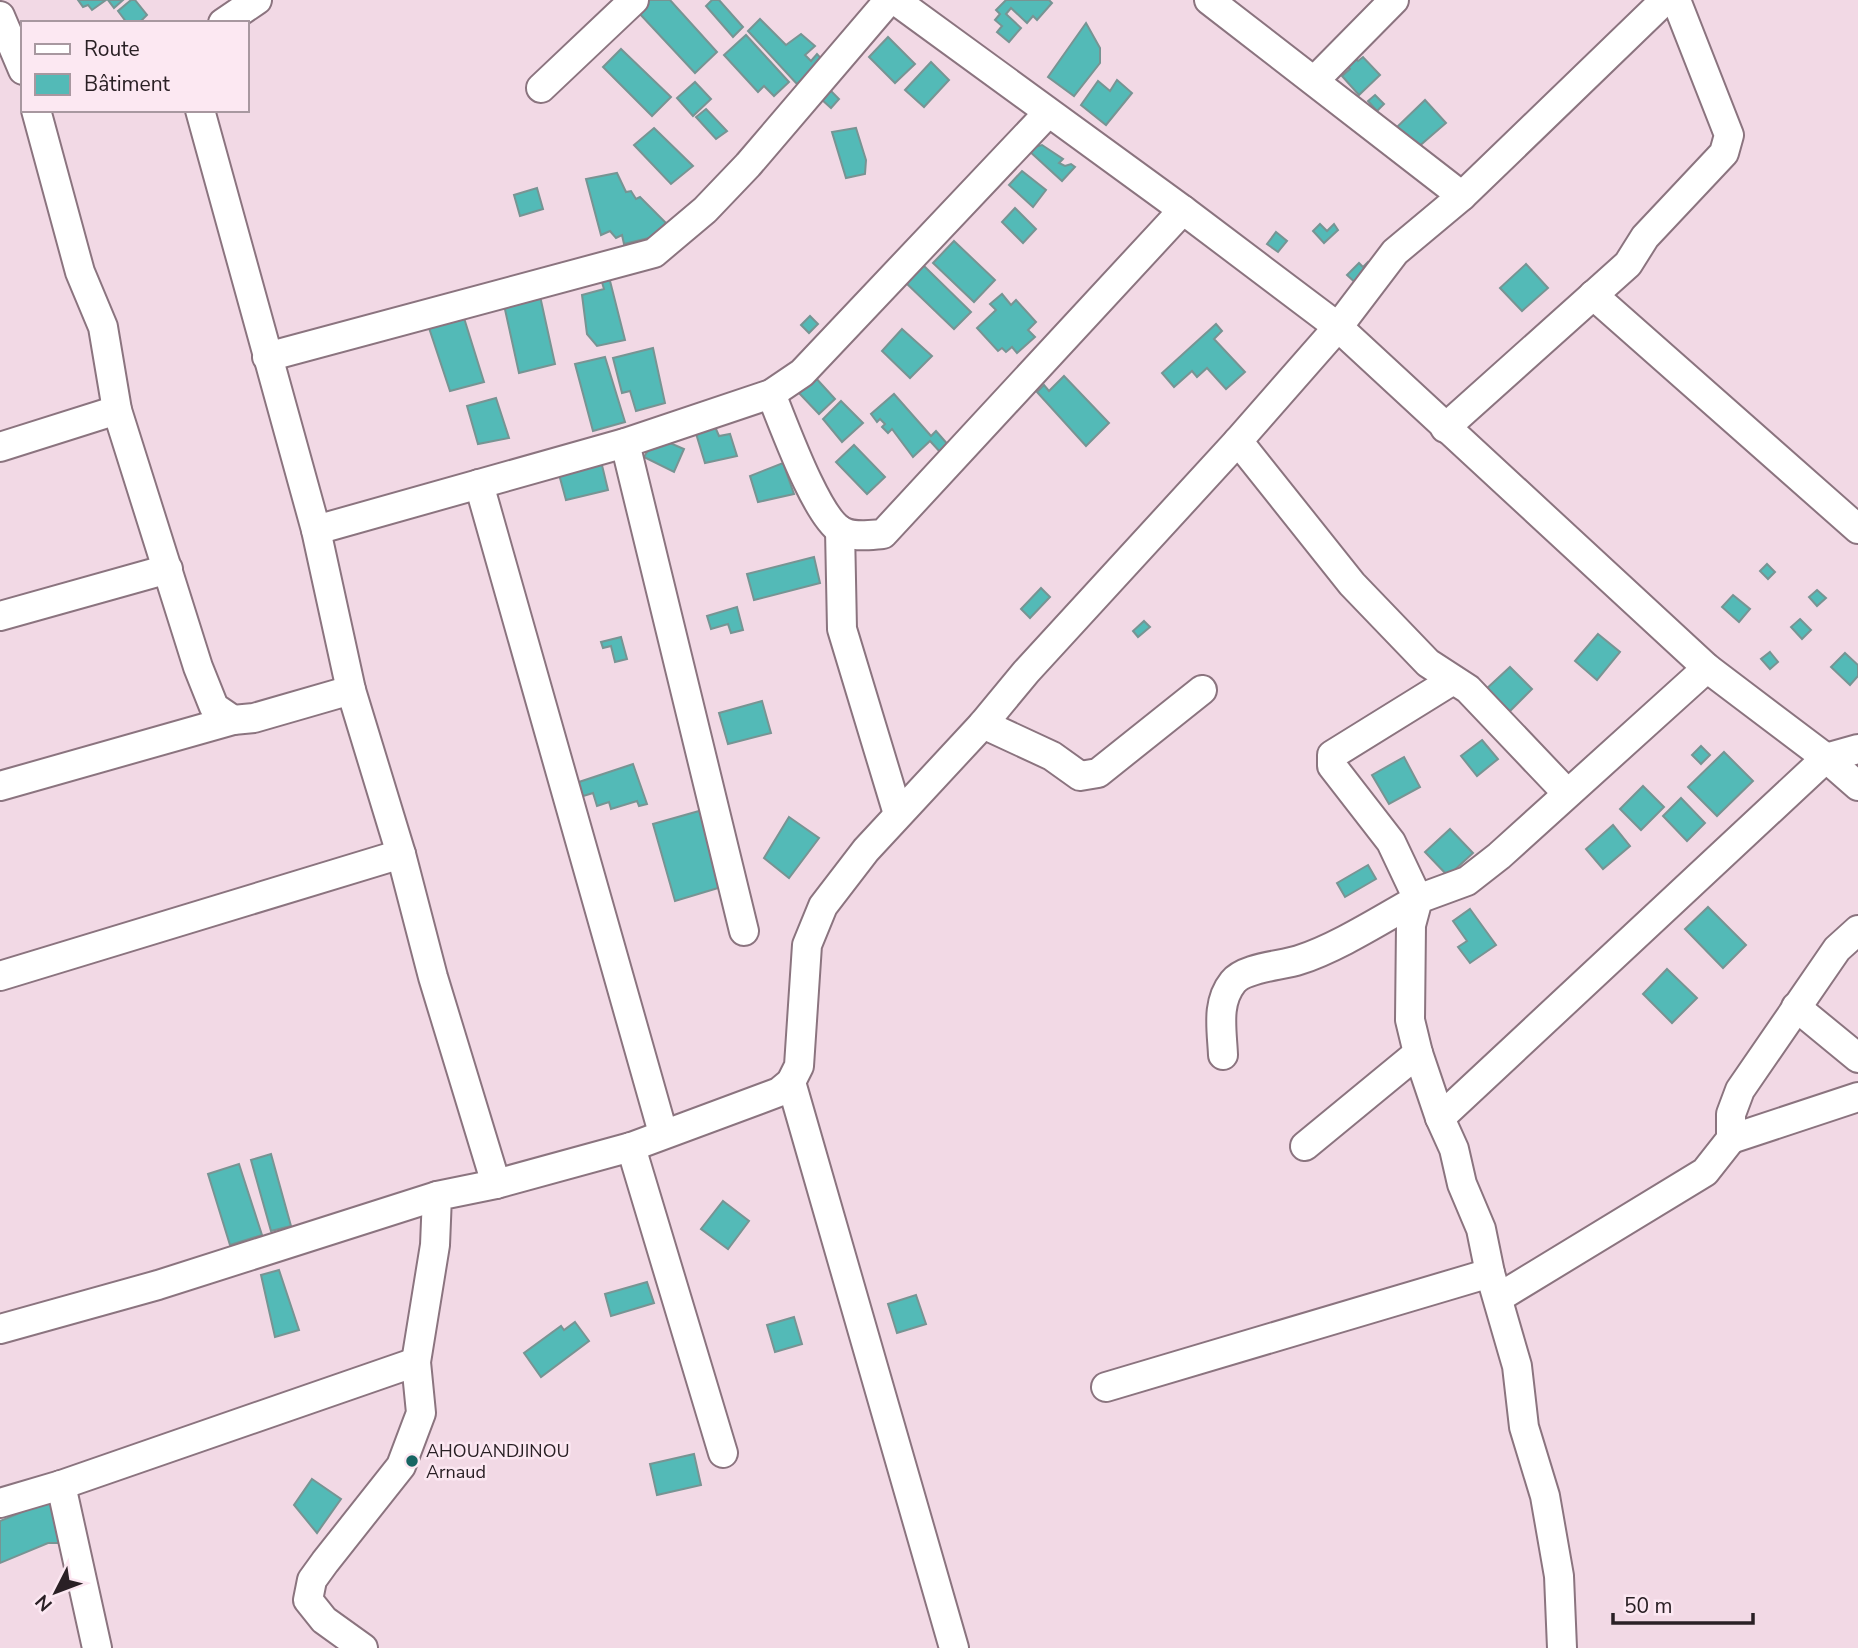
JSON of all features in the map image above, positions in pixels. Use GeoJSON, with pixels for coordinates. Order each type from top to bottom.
{"type":"FeatureCollection","features":[{"type":"Feature","properties":{"kind":"street"},"geometry":{"type":"LineString","coordinates":[[226,21],[257,0]]}},
{"type":"Feature","properties":{"kind":"street"},"geometry":{"type":"LineString","coordinates":[[541,88],[634,0]]}},
{"type":"Feature","properties":{"kind":"street"},"geometry":{"type":"LineString","coordinates":[[267,357],[654,253],[705,210],[748,165],[889,0]]}},
{"type":"Feature","properties":{"kind":"street"},"geometry":{"type":"LineString","coordinates":[[895,0],[1338,327],[1707,668],[1826,758],[1858,786]]}},
{"type":"Feature","properties":{"kind":"street"},"geometry":{"type":"LineString","coordinates":[[1209,0],[1462,196]]}},
{"type":"Feature","properties":{"kind":"street"},"geometry":{"type":"LineString","coordinates":[[1315,80],[1394,0]]}},
{"type":"Feature","properties":{"kind":"street"},"geometry":{"type":"LineString","coordinates":[[0,1329],[171,1281],[437,1196],[496,1184],[631,1147],[779,1092],[791,1082],[799,1066],[807,944],[823,906],[866,850],[1238,441],[1338,327],[1395,252],[1462,196],[1665,0]]}},
{"type":"Feature","properties":{"kind":"street"},"geometry":{"type":"LineString","coordinates":[[1445,428],[1628,264],[1645,237],[1724,153],[1729,135],[1676,0]]}},
{"type":"Feature","properties":{"kind":"street"},"geometry":{"type":"LineString","coordinates":[[0,16],[21,65]]}},
{"type":"Feature","properties":{"kind":"street"},"geometry":{"type":"LineString","coordinates":[[37,112],[80,272],[103,327],[117,410],[198,667],[214,707],[233,720]]}},
{"type":"Feature","properties":{"kind":"street"},"geometry":{"type":"LineString","coordinates":[[201,112],[316,530],[351,690],[401,854],[433,977],[496,1184]]}},
{"type":"Feature","properties":{"kind":"street"},"geometry":{"type":"LineString","coordinates":[[316,530],[625,443],[771,394],[802,373],[1048,113]]}},
{"type":"Feature","properties":{"kind":"street"},"geometry":{"type":"LineString","coordinates":[[771,394],[823,513],[840,530],[853,536],[883,534],[1183,210]]}},
{"type":"Feature","properties":{"kind":"street"},"geometry":{"type":"LineString","coordinates":[[1593,295],[1858,529]]}},
{"type":"Feature","properties":{"kind":"street"},"geometry":{"type":"LineString","coordinates":[[0,447],[117,410]]}},
{"type":"Feature","properties":{"kind":"street"},"geometry":{"type":"LineString","coordinates":[[1238,441],[1352,584],[1429,663],[1468,690],[1567,793]]}},
{"type":"Feature","properties":{"kind":"street"},"geometry":{"type":"LineString","coordinates":[[625,443],[744,931]]}},
{"type":"Feature","properties":{"kind":"street"},"geometry":{"type":"LineString","coordinates":[[479,484],[663,1133]]}},
{"type":"Feature","properties":{"kind":"street"},"geometry":{"type":"LineString","coordinates":[[840,530],[842,629],[898,814]]}},
{"type":"Feature","properties":{"kind":"street"},"geometry":{"type":"LineString","coordinates":[[0,616],[168,569]]}},
{"type":"Feature","properties":{"kind":"street"},"geometry":{"type":"LineString","coordinates":[[1223,1055],[1222,1003],[1234,980],[1252,971],[1320,953],[1418,899],[1467,881],[1499,856],[1707,668]]}},
{"type":"Feature","properties":{"kind":"street"},"geometry":{"type":"LineString","coordinates":[[1453,680],[1332,755],[1332,766],[1391,842],[1418,899],[1411,925],[1410,1020],[1440,1118],[1454,1149],[1462,1184],[1481,1230],[1517,1366],[1524,1427],[1545,1496],[1559,1576],[1562,1648]]}},
{"type":"Feature","properties":{"kind":"street"},"geometry":{"type":"LineString","coordinates":[[0,786],[233,720],[254,718],[351,690]]}},
{"type":"Feature","properties":{"kind":"street"},"geometry":{"type":"LineString","coordinates":[[983,724],[1052,756],[1080,776],[1098,773],[1202,690]]}},
{"type":"Feature","properties":{"kind":"street"},"geometry":{"type":"LineString","coordinates":[[1440,1118],[1826,758],[1858,749]]}},
{"type":"Feature","properties":{"kind":"street"},"geometry":{"type":"LineString","coordinates":[[0,976],[401,854]]}},
{"type":"Feature","properties":{"kind":"street"},"geometry":{"type":"LineString","coordinates":[[1731,1139],[1731,1114],[1740,1090],[1837,949],[1858,930]]}},
{"type":"Feature","properties":{"kind":"street"},"geometry":{"type":"LineString","coordinates":[[1796,1007],[1858,1058]]}},
{"type":"Feature","properties":{"kind":"street"},"geometry":{"type":"LineString","coordinates":[[1305,1146],[1418,1053]]}},
{"type":"Feature","properties":{"kind":"street"},"geometry":{"type":"LineString","coordinates":[[791,1082],[954,1648]]}},
{"type":"Feature","properties":{"kind":"street"},"geometry":{"type":"LineString","coordinates":[[1106,1387],[1494,1286],[1705,1172],[1731,1139],[1858,1097]]}},
{"type":"Feature","properties":{"kind":"street"},"geometry":{"type":"LineString","coordinates":[[631,1147],[723,1453]]}},
{"type":"Feature","properties":{"kind":"street"},"geometry":{"type":"LineString","coordinates":[[363,1648],[324,1620],[309,1600],[312,1580],[401,1466],[421,1413],[416,1362],[435,1245],[437,1196]]}},
{"type":"Feature","properties":{"kind":"street"},"geometry":{"type":"LineString","coordinates":[[0,1503],[61,1485],[416,1362]]}},
{"type":"Feature","properties":{"kind":"street"},"geometry":{"type":"LineString","coordinates":[[61,1485],[97,1648]]}},
{"type":"Feature","properties":{"kind":"building"},"geometry":{"type":"Polygon","coordinates":[[[78,0],[106,0],[92,10],[88,5],[83,7],[78,0]]]}},
{"type":"Feature","properties":{"kind":"building"},"geometry":{"type":"Polygon","coordinates":[[[108,0],[123,0],[114,8],[108,0]]]}},
{"type":"Feature","properties":{"kind":"building"},"geometry":{"type":"Polygon","coordinates":[[[131,0],[135,0],[147,15],[141,21],[126,21],[118,11],[131,0]]]}},
{"type":"Feature","properties":{"kind":"building"},"geometry":{"type":"Polygon","coordinates":[[[649,0],[670,0],[717,52],[695,73],[638,12],[649,0]]]}},
{"type":"Feature","properties":{"kind":"building"},"geometry":{"type":"Polygon","coordinates":[[[712,0],[719,0],[743,27],[733,37],[706,6],[712,0]]]}},
{"type":"Feature","properties":{"kind":"building"},"geometry":{"type":"Polygon","coordinates":[[[1006,0],[1049,0],[1052,3],[1037,20],[1033,16],[1027,23],[1011,8],[1006,14],[1021,28],[1009,42],[997,32],[1002,26],[995,20],[1000,14],[996,10],[1006,0]]]}},
{"type":"Feature","properties":{"kind":"building"},"geometry":{"type":"Polygon","coordinates":[[[760,19],[786,45],[801,34],[815,46],[805,55],[811,61],[817,54],[827,65],[811,71],[797,84],[748,31],[760,19]]]}},
{"type":"Feature","properties":{"kind":"building"},"geometry":{"type":"Polygon","coordinates":[[[1086,23],[1100,48],[1100,63],[1074,96],[1048,77],[1086,23]]]}},
{"type":"Feature","properties":{"kind":"building"},"geometry":{"type":"Polygon","coordinates":[[[746,35],[789,82],[774,96],[764,86],[758,92],[724,55],[746,35]]]}},
{"type":"Feature","properties":{"kind":"building"},"geometry":{"type":"Polygon","coordinates":[[[888,37],[915,64],[895,83],[869,57],[888,37]]]}},
{"type":"Feature","properties":{"kind":"building"},"geometry":{"type":"Polygon","coordinates":[[[621,49],[671,97],[652,116],[603,67],[621,49]]]}},
{"type":"Feature","properties":{"kind":"building"},"geometry":{"type":"Polygon","coordinates":[[[1353,56],[1358,61],[1363,57],[1380,75],[1359,95],[1342,76],[1350,69],[1345,63],[1353,56]]]}},
{"type":"Feature","properties":{"kind":"building"},"geometry":{"type":"Polygon","coordinates":[[[931,62],[949,80],[924,107],[905,90],[931,62]]]}},
{"type":"Feature","properties":{"kind":"building"},"geometry":{"type":"Polygon","coordinates":[[[1117,80],[1132,93],[1106,125],[1081,105],[1098,81],[1110,91],[1117,80]]]}},
{"type":"Feature","properties":{"kind":"building"},"geometry":{"type":"Polygon","coordinates":[[[695,82],[711,99],[693,116],[677,98],[695,82]]]}},
{"type":"Feature","properties":{"kind":"building"},"geometry":{"type":"Polygon","coordinates":[[[830,90],[839,99],[831,108],[821,99],[830,90]]]}},
{"type":"Feature","properties":{"kind":"building"},"geometry":{"type":"Polygon","coordinates":[[[1375,95],[1384,104],[1377,111],[1368,101],[1375,95]]]}},
{"type":"Feature","properties":{"kind":"building"},"geometry":{"type":"Polygon","coordinates":[[[1425,100],[1446,123],[1417,148],[1397,127],[1425,100]]]}},
{"type":"Feature","properties":{"kind":"building"},"geometry":{"type":"Polygon","coordinates":[[[706,109],[727,131],[716,139],[696,117],[706,109]]]}},
{"type":"Feature","properties":{"kind":"building"},"geometry":{"type":"Polygon","coordinates":[[[654,128],[693,166],[671,184],[634,145],[654,128]]]}},
{"type":"Feature","properties":{"kind":"building"},"geometry":{"type":"Polygon","coordinates":[[[856,128],[866,160],[865,174],[846,178],[832,132],[856,128]]]}},
{"type":"Feature","properties":{"kind":"building"},"geometry":{"type":"Polygon","coordinates":[[[1042,145],[1063,159],[1059,163],[1075,167],[1062,181],[1027,149],[1042,145]]]}},
{"type":"Feature","properties":{"kind":"building"},"geometry":{"type":"Polygon","coordinates":[[[1022,171],[1046,190],[1033,207],[1009,185],[1022,171]]]}},
{"type":"Feature","properties":{"kind":"building"},"geometry":{"type":"Polygon","coordinates":[[[617,173],[626,192],[631,191],[636,199],[640,197],[666,223],[653,237],[624,244],[622,235],[616,238],[610,231],[601,235],[586,179],[617,173]]]}},
{"type":"Feature","properties":{"kind":"building"},"geometry":{"type":"Polygon","coordinates":[[[537,188],[543,209],[520,216],[514,195],[537,188]]]}},
{"type":"Feature","properties":{"kind":"building"},"geometry":{"type":"Polygon","coordinates":[[[1015,208],[1036,229],[1023,243],[1002,222],[1015,208]]]}},
{"type":"Feature","properties":{"kind":"building"},"geometry":{"type":"Polygon","coordinates":[[[1320,224],[1327,231],[1334,224],[1338,230],[1324,243],[1313,231],[1320,224]]]}},
{"type":"Feature","properties":{"kind":"building"},"geometry":{"type":"Polygon","coordinates":[[[1276,232],[1287,241],[1278,252],[1267,244],[1276,232]]]}},
{"type":"Feature","properties":{"kind":"building"},"geometry":{"type":"Polygon","coordinates":[[[954,241],[995,280],[974,302],[933,263],[954,241]]]}},
{"type":"Feature","properties":{"kind":"building"},"geometry":{"type":"Polygon","coordinates":[[[1368,262],[1375,270],[1359,286],[1347,275],[1359,263],[1363,267],[1368,262]]]}},
{"type":"Feature","properties":{"kind":"building"},"geometry":{"type":"Polygon","coordinates":[[[1526,264],[1548,288],[1522,311],[1500,288],[1526,264]]]}},
{"type":"Feature","properties":{"kind":"building"},"geometry":{"type":"Polygon","coordinates":[[[923,265],[971,312],[954,329],[905,282],[923,265]]]}},
{"type":"Feature","properties":{"kind":"building"},"geometry":{"type":"Polygon","coordinates":[[[609,277],[625,340],[597,346],[587,334],[582,295],[604,289],[601,279],[609,277]]]}},
{"type":"Feature","properties":{"kind":"building"},"geometry":{"type":"Polygon","coordinates":[[[1002,294],[1011,305],[1016,300],[1036,322],[1028,330],[1035,337],[1017,353],[1012,347],[1006,352],[1002,348],[998,351],[977,328],[996,310],[990,304],[1002,294]]]}},
{"type":"Feature","properties":{"kind":"building"},"geometry":{"type":"Polygon","coordinates":[[[540,296],[555,364],[519,373],[504,305],[540,296]]]}},
{"type":"Feature","properties":{"kind":"building"},"geometry":{"type":"Polygon","coordinates":[[[810,316],[818,324],[809,333],[801,325],[810,316]]]}},
{"type":"Feature","properties":{"kind":"building"},"geometry":{"type":"Polygon","coordinates":[[[464,318],[484,382],[450,391],[429,328],[464,318]]]}},
{"type":"Feature","properties":{"kind":"building"},"geometry":{"type":"Polygon","coordinates":[[[1216,324],[1222,331],[1214,339],[1245,372],[1226,389],[1207,368],[1197,377],[1192,371],[1174,387],[1162,373],[1216,324]]]}},
{"type":"Feature","properties":{"kind":"building"},"geometry":{"type":"Polygon","coordinates":[[[902,329],[932,356],[910,378],[882,351],[902,329]]]}},
{"type":"Feature","properties":{"kind":"building"},"geometry":{"type":"Polygon","coordinates":[[[653,348],[665,403],[636,411],[630,391],[622,393],[613,358],[653,348]]]}},
{"type":"Feature","properties":{"kind":"building"},"geometry":{"type":"Polygon","coordinates":[[[605,357],[625,422],[593,431],[575,364],[605,357]]]}},
{"type":"Feature","properties":{"kind":"building"},"geometry":{"type":"Polygon","coordinates":[[[814,376],[835,399],[819,414],[798,392],[814,376]]]}},
{"type":"Feature","properties":{"kind":"building"},"geometry":{"type":"Polygon","coordinates":[[[1064,376],[1109,423],[1086,446],[1037,392],[1044,385],[1049,391],[1064,376]]]}},
{"type":"Feature","properties":{"kind":"building"},"geometry":{"type":"Polygon","coordinates":[[[894,394],[931,436],[936,431],[950,447],[942,454],[930,441],[913,457],[892,429],[888,433],[882,427],[885,424],[880,419],[877,422],[871,414],[894,394]]]}},
{"type":"Feature","properties":{"kind":"building"},"geometry":{"type":"Polygon","coordinates":[[[496,398],[509,438],[478,444],[467,406],[496,398]]]}},
{"type":"Feature","properties":{"kind":"building"},"geometry":{"type":"Polygon","coordinates":[[[841,401],[863,423],[842,442],[823,419],[841,401]]]}},
{"type":"Feature","properties":{"kind":"building"},"geometry":{"type":"Polygon","coordinates":[[[713,422],[719,436],[730,434],[737,456],[705,463],[694,427],[713,422]]]}},
{"type":"Feature","properties":{"kind":"building"},"geometry":{"type":"Polygon","coordinates":[[[656,437],[684,449],[674,472],[644,457],[656,437]]]}},
{"type":"Feature","properties":{"kind":"building"},"geometry":{"type":"Polygon","coordinates":[[[854,445],[885,477],[867,494],[836,462],[854,445]]]}},
{"type":"Feature","properties":{"kind":"building"},"geometry":{"type":"Polygon","coordinates":[[[600,457],[608,490],[566,500],[557,467],[600,457]]]}},
{"type":"Feature","properties":{"kind":"building"},"geometry":{"type":"Polygon","coordinates":[[[783,463],[794,494],[758,502],[750,476],[783,463]]]}},
{"type":"Feature","properties":{"kind":"building"},"geometry":{"type":"Polygon","coordinates":[[[814,557],[820,583],[754,600],[747,574],[814,557]]]}},
{"type":"Feature","properties":{"kind":"building"},"geometry":{"type":"Polygon","coordinates":[[[1767,564],[1775,572],[1768,579],[1760,571],[1767,564]]]}},
{"type":"Feature","properties":{"kind":"building"},"geometry":{"type":"Polygon","coordinates":[[[1041,588],[1050,597],[1030,618],[1021,609],[1041,588]]]}},
{"type":"Feature","properties":{"kind":"building"},"geometry":{"type":"Polygon","coordinates":[[[1817,590],[1826,598],[1817,606],[1809,597],[1817,590]]]}},
{"type":"Feature","properties":{"kind":"building"},"geometry":{"type":"Polygon","coordinates":[[[1733,595],[1750,609],[1739,622],[1722,607],[1733,595]]]}},
{"type":"Feature","properties":{"kind":"building"},"geometry":{"type":"Polygon","coordinates":[[[737,607],[743,630],[731,633],[728,624],[711,629],[707,616],[737,607]]]}},
{"type":"Feature","properties":{"kind":"building"},"geometry":{"type":"Polygon","coordinates":[[[1800,619],[1811,630],[1802,639],[1791,627],[1800,619]]]}},
{"type":"Feature","properties":{"kind":"building"},"geometry":{"type":"Polygon","coordinates":[[[1144,621],[1150,627],[1138,637],[1133,631],[1144,621]]]}},
{"type":"Feature","properties":{"kind":"building"},"geometry":{"type":"Polygon","coordinates":[[[1598,634],[1620,652],[1597,680],[1575,661],[1598,634]]]}},
{"type":"Feature","properties":{"kind":"building"},"geometry":{"type":"Polygon","coordinates":[[[621,637],[627,659],[615,662],[611,646],[603,648],[601,642],[621,637]]]}},
{"type":"Feature","properties":{"kind":"building"},"geometry":{"type":"Polygon","coordinates":[[[1770,652],[1778,662],[1770,669],[1761,659],[1770,652]]]}},
{"type":"Feature","properties":{"kind":"building"},"geometry":{"type":"Polygon","coordinates":[[[1845,653],[1858,665],[1858,676],[1850,685],[1831,667],[1845,653]]]}},
{"type":"Feature","properties":{"kind":"building"},"geometry":{"type":"Polygon","coordinates":[[[1510,667],[1532,689],[1507,714],[1484,691],[1510,667]]]}},
{"type":"Feature","properties":{"kind":"building"},"geometry":{"type":"Polygon","coordinates":[[[762,701],[771,733],[728,744],[719,713],[762,701]]]}},
{"type":"Feature","properties":{"kind":"building"},"geometry":{"type":"Polygon","coordinates":[[[1482,740],[1498,759],[1477,776],[1461,756],[1482,740]]]}},
{"type":"Feature","properties":{"kind":"building"},"geometry":{"type":"Polygon","coordinates":[[[1701,746],[1710,755],[1701,764],[1692,755],[1701,746]]]}},
{"type":"Feature","properties":{"kind":"building"},"geometry":{"type":"Polygon","coordinates":[[[1724,752],[1753,781],[1717,816],[1688,787],[1724,752]]]}},
{"type":"Feature","properties":{"kind":"building"},"geometry":{"type":"Polygon","coordinates":[[[1404,757],[1420,787],[1389,804],[1372,775],[1404,757]]]}},
{"type":"Feature","properties":{"kind":"building"},"geometry":{"type":"Polygon","coordinates":[[[633,764],[647,804],[639,806],[637,801],[611,809],[609,802],[597,806],[593,793],[580,797],[576,783],[633,764]]]}},
{"type":"Feature","properties":{"kind":"building"},"geometry":{"type":"Polygon","coordinates":[[[1643,786],[1664,807],[1641,830],[1620,809],[1643,786]]]}},
{"type":"Feature","properties":{"kind":"building"},"geometry":{"type":"Polygon","coordinates":[[[1681,798],[1705,823],[1687,841],[1663,816],[1681,798]]]}},
{"type":"Feature","properties":{"kind":"building"},"geometry":{"type":"Polygon","coordinates":[[[706,809],[728,885],[675,901],[653,824],[706,809]]]}},
{"type":"Feature","properties":{"kind":"building"},"geometry":{"type":"Polygon","coordinates":[[[789,817],[819,838],[789,878],[764,858],[789,817]]]}},
{"type":"Feature","properties":{"kind":"building"},"geometry":{"type":"Polygon","coordinates":[[[1613,825],[1630,846],[1603,869],[1586,849],[1613,825]]]}},
{"type":"Feature","properties":{"kind":"building"},"geometry":{"type":"Polygon","coordinates":[[[1450,829],[1473,853],[1448,876],[1425,852],[1450,829]]]}},
{"type":"Feature","properties":{"kind":"building"},"geometry":{"type":"Polygon","coordinates":[[[1368,865],[1376,879],[1345,897],[1337,883],[1368,865]]]}},
{"type":"Feature","properties":{"kind":"building"},"geometry":{"type":"Polygon","coordinates":[[[1708,907],[1746,945],[1723,968],[1685,929],[1708,907]]]}},
{"type":"Feature","properties":{"kind":"building"},"geometry":{"type":"Polygon","coordinates":[[[1470,909],[1496,945],[1470,963],[1458,947],[1467,941],[1453,921],[1470,909]]]}},
{"type":"Feature","properties":{"kind":"building"},"geometry":{"type":"Polygon","coordinates":[[[1667,969],[1697,998],[1672,1023],[1643,994],[1667,969]]]}},
{"type":"Feature","properties":{"kind":"building"},"geometry":{"type":"Polygon","coordinates":[[[271,1154],[291,1226],[271,1231],[251,1160],[271,1154]]]}},
{"type":"Feature","properties":{"kind":"building"},"geometry":{"type":"Polygon","coordinates":[[[239,1164],[262,1235],[230,1245],[208,1174],[239,1164]]]}},
{"type":"Feature","properties":{"kind":"building"},"geometry":{"type":"Polygon","coordinates":[[[723,1201],[749,1221],[728,1249],[701,1229],[723,1201]]]}},
{"type":"Feature","properties":{"kind":"building"},"geometry":{"type":"Polygon","coordinates":[[[279,1270],[299,1330],[275,1337],[261,1275],[279,1270]]]}},
{"type":"Feature","properties":{"kind":"building"},"geometry":{"type":"Polygon","coordinates":[[[647,1282],[654,1303],[611,1316],[605,1294],[647,1282]]]}},
{"type":"Feature","properties":{"kind":"building"},"geometry":{"type":"Polygon","coordinates":[[[916,1295],[926,1324],[897,1333],[888,1304],[916,1295]]]}},
{"type":"Feature","properties":{"kind":"building"},"geometry":{"type":"Polygon","coordinates":[[[794,1317],[802,1344],[775,1352],[767,1325],[794,1317]]]}},
{"type":"Feature","properties":{"kind":"building"},"geometry":{"type":"Polygon","coordinates":[[[575,1322],[589,1341],[541,1377],[524,1353],[561,1326],[564,1330],[575,1322]]]}},
{"type":"Feature","properties":{"kind":"building"},"geometry":{"type":"Polygon","coordinates":[[[694,1454],[701,1485],[657,1495],[650,1464],[694,1454]]]}},
{"type":"Feature","properties":{"kind":"building"},"geometry":{"type":"Polygon","coordinates":[[[312,1479],[341,1499],[317,1533],[294,1505],[312,1479]]]}},
{"type":"Feature","properties":{"kind":"building"},"geometry":{"type":"Polygon","coordinates":[[[51,1500],[69,1543],[48,1543],[0,1563],[0,1521],[51,1500]]]}},
{"type":"Feature","properties":{"kind":"place","name":"AHOUANDJINOU Arnaud"},"geometry":{"type":"Point","coordinates":[412,1461]}}]}
